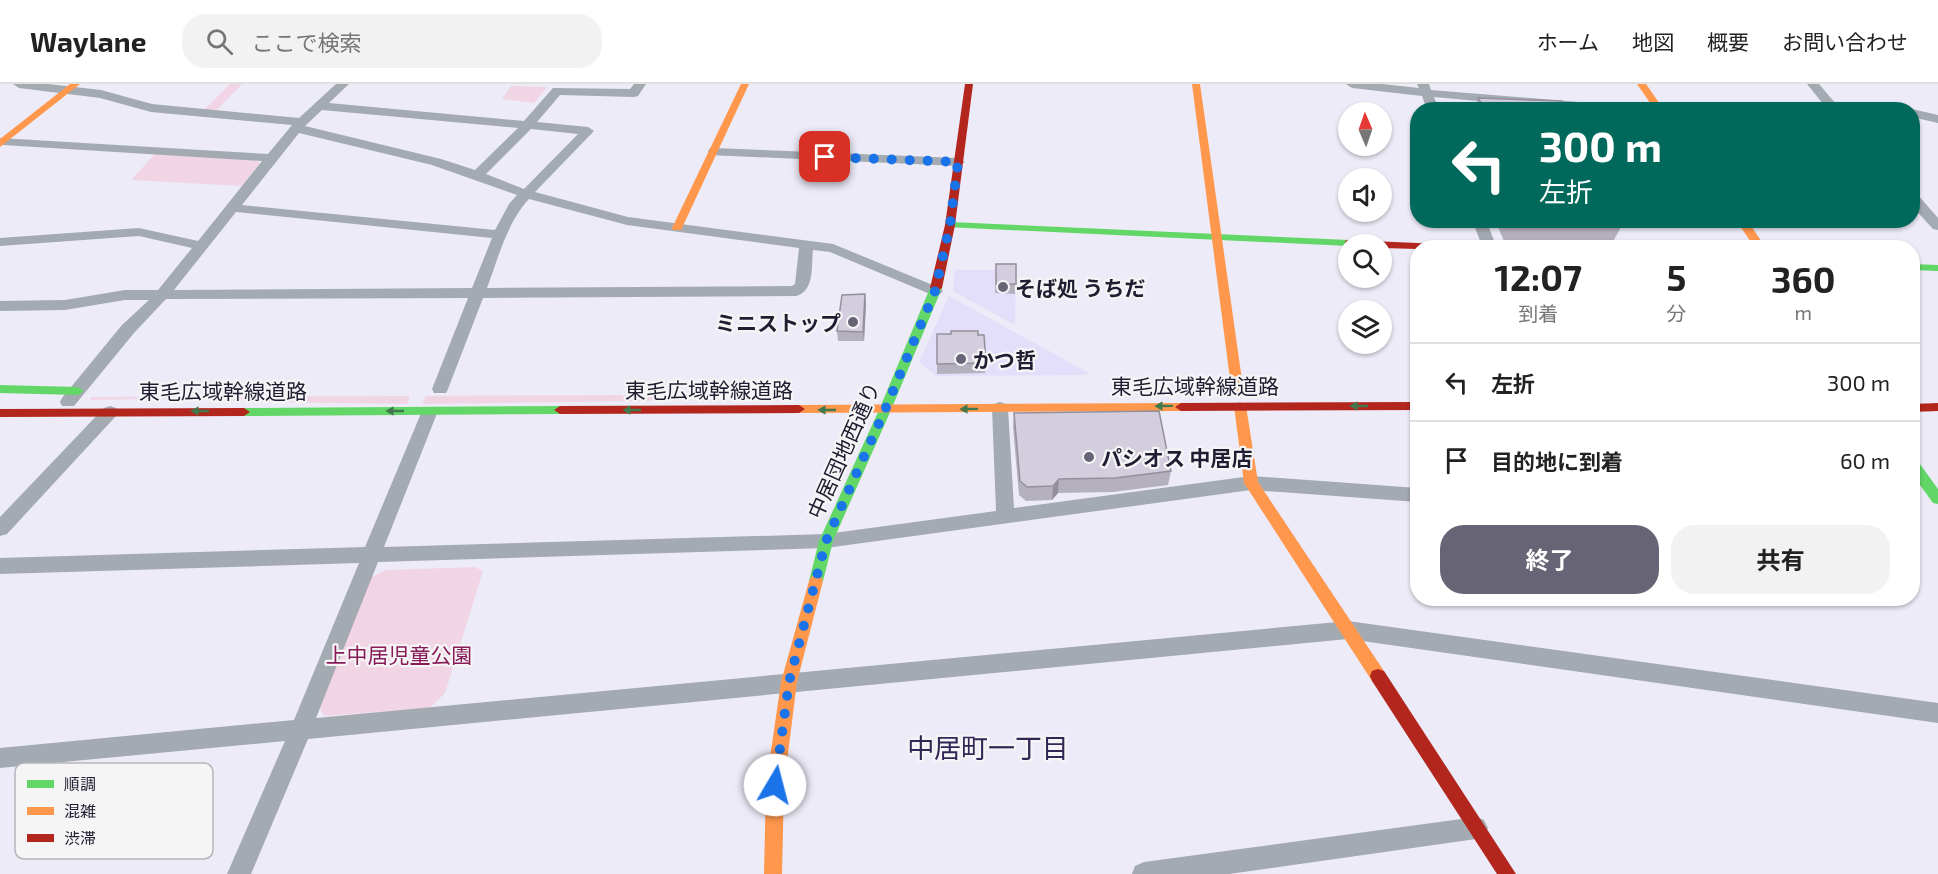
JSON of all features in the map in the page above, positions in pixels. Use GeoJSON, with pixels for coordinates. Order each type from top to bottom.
{"type":"FeatureCollection","features":[{"type":"Feature","properties":{"kind":"main road"},"geometry":{"type":"LineString","coordinates":[[677,228],[745,84]]}},
{"type":"Feature","properties":{"kind":"main road","name":"中居団地西通り"},"geometry":{"type":"LineString","coordinates":[[773,874],[775,785],[789,682],[826,541],[935,291],[950,225],[969,84]]}},
{"type":"Feature","properties":{"kind":"main road"},"geometry":{"type":"LineString","coordinates":[[1196,84],[1237,387]]}},
{"type":"Feature","properties":{"kind":"main road"},"geometry":{"type":"LineString","coordinates":[[1641,84],[1654,102]]}},
{"type":"Feature","properties":{"kind":"main road"},"geometry":{"type":"LineString","coordinates":[[3,140],[72,87]]}},
{"type":"Feature","properties":{"kind":"main road"},"geometry":{"type":"LineString","coordinates":[[950,225],[1410,245]]}},
{"type":"Feature","properties":{"kind":"main road"},"geometry":{"type":"LineString","coordinates":[[1920,267],[1938,268]]}},
{"type":"Feature","properties":{"kind":"main road"},"geometry":{"type":"LineString","coordinates":[[0,389],[100,391]]}},
{"type":"Feature","properties":{"kind":"main road"},"geometry":{"type":"LineString","coordinates":[[1240,406],[1251,483],[1507,874]]}},
{"type":"Feature","properties":{"kind":"main road","name":"東毛広域幹線道路"},"geometry":{"type":"LineString","coordinates":[[0,413],[1410,406]]}},
{"type":"Feature","properties":{"kind":"main road"},"geometry":{"type":"LineString","coordinates":[[1920,408],[1938,408]]}},
{"type":"Feature","properties":{"kind":"main road"},"geometry":{"type":"LineString","coordinates":[[1920,476],[1929,490]]}},
{"type":"Feature","properties":{"kind":"street"},"geometry":{"type":"LineString","coordinates":[[19,84],[72,87],[151,108],[299,125],[436,162],[525,194],[627,221],[833,248],[935,291]]}},
{"type":"Feature","properties":{"kind":"street"},"geometry":{"type":"LineString","coordinates":[[59,412],[128,328],[163,294],[299,125],[343,84]]}},
{"type":"Feature","properties":{"kind":"street"},"geometry":{"type":"LineString","coordinates":[[477,175],[528,125],[557,91],[583,87],[634,93],[639,84]]}},
{"type":"Feature","properties":{"kind":"street"},"geometry":{"type":"LineString","coordinates":[[1352,84],[1425,88],[1554,102]]}},
{"type":"Feature","properties":{"kind":"street"},"geometry":{"type":"LineString","coordinates":[[1813,84],[1828,102]]}},
{"type":"Feature","properties":{"kind":"street"},"geometry":{"type":"LineString","coordinates":[[319,106],[588,131],[516,204],[501,235],[440,389]]}},
{"type":"Feature","properties":{"kind":"street"},"geometry":{"type":"LineString","coordinates":[[1920,115],[1938,119]]}},
{"type":"Feature","properties":{"kind":"street"},"geometry":{"type":"LineString","coordinates":[[3,140],[271,158]]}},
{"type":"Feature","properties":{"kind":"street"},"geometry":{"type":"LineString","coordinates":[[714,153],[958,162]]}},
{"type":"Feature","properties":{"kind":"street"},"geometry":{"type":"LineString","coordinates":[[1920,207],[1938,226]]}},
{"type":"Feature","properties":{"kind":"street"},"geometry":{"type":"LineString","coordinates":[[233,208],[501,235]]}},
{"type":"Feature","properties":{"kind":"street"},"geometry":{"type":"LineString","coordinates":[[0,242],[139,232],[203,246]]}},
{"type":"Feature","properties":{"kind":"street"},"geometry":{"type":"LineString","coordinates":[[0,306],[65,305],[125,295],[163,294],[796,291],[802,286],[806,245]]}},
{"type":"Feature","properties":{"kind":"street"},"geometry":{"type":"LineString","coordinates":[[1000,408],[1005,516]]}},
{"type":"Feature","properties":{"kind":"street"},"geometry":{"type":"LineString","coordinates":[[239,874],[300,731],[430,411]]}},
{"type":"Feature","properties":{"kind":"street"},"geometry":{"type":"LineString","coordinates":[[0,529],[110,412]]}},
{"type":"Feature","properties":{"kind":"street"},"geometry":{"type":"LineString","coordinates":[[0,566],[826,541],[1251,483],[1410,494]]}},
{"type":"Feature","properties":{"kind":"street"},"geometry":{"type":"LineString","coordinates":[[0,758],[1347,630],[1938,713]]}},
{"type":"Feature","properties":{"kind":"street"},"geometry":{"type":"LineString","coordinates":[[1144,874],[1476,828]]}},
{"type":"Feature","properties":{"kind":"shaded area"},"geometry":{"type":"Polygon","coordinates":[[[955,270],[1016,270],[1015,325],[953,291],[955,270]]]}},
{"type":"Feature","properties":{"kind":"shaded area"},"geometry":{"type":"Polygon","coordinates":[[[949,296],[1089,373],[1085,375],[936,376],[919,362],[949,296]]]}},
{"type":"Feature","properties":{"kind":"green space"},"geometry":{"type":"Polygon","coordinates":[[[230,84],[242,84],[216,111],[204,110],[230,84]]]}},
{"type":"Feature","properties":{"kind":"green space"},"geometry":{"type":"Polygon","coordinates":[[[511,86],[547,87],[534,103],[502,99],[511,86]]]}},
{"type":"Feature","properties":{"kind":"green space"},"geometry":{"type":"Polygon","coordinates":[[[155,154],[258,161],[260,163],[242,186],[131,180],[155,154]]]}},
{"type":"Feature","properties":{"kind":"green space"},"geometry":{"type":"Polygon","coordinates":[[[615,395],[701,400],[422,404],[426,396],[615,395]]]}},
{"type":"Feature","properties":{"kind":"green space"},"geometry":{"type":"Polygon","coordinates":[[[410,396],[407,404],[267,402],[202,398],[90,400],[92,397],[410,396]]]}},
{"type":"Feature","properties":{"kind":"green space","name":"上中居児童公園"},"geometry":{"type":"Polygon","coordinates":[[[475,567],[483,571],[445,693],[430,708],[324,716],[318,704],[368,579],[386,570],[475,567]]]}},
{"type":"Feature","properties":{"kind":"building"},"geometry":{"type":"Polygon","coordinates":[[[1478,98],[1563,102],[1480,102],[1478,98]]]}},
{"type":"Feature","properties":{"kind":"building"},"geometry":{"type":"Polygon","coordinates":[[[996,264],[1016,264],[1016,284],[996,284],[996,264]]]}},
{"type":"Feature","properties":{"kind":"building","name":"ミニストップ"},"geometry":{"type":"Polygon","coordinates":[[[865,294],[863,332],[837,331],[842,295],[865,294]]]}},
{"type":"Feature","properties":{"kind":"building","name":"かつ哲"},"geometry":{"type":"Polygon","coordinates":[[[951,331],[978,331],[978,335],[984,335],[986,363],[937,364],[937,334],[951,334],[951,331]]]}},
{"type":"Feature","properties":{"kind":"building","name":"パシオス 中居店"},"geometry":{"type":"Polygon","coordinates":[[[1159,411],[1171,471],[1115,478],[1059,479],[1053,486],[1027,487],[1020,481],[1014,413],[1159,411]]]}},
{"type":"Feature","properties":{"kind":"traffic: fast"},"geometry":{"type":"LineString","coordinates":[[950,225],[1338,243]]}},
{"type":"Feature","properties":{"kind":"traffic: fast"},"geometry":{"type":"LineString","coordinates":[[1920,267],[1938,268]]}},
{"type":"Feature","properties":{"kind":"traffic: fast"},"geometry":{"type":"LineString","coordinates":[[816,581],[826,541],[885,410],[936,288]]}},
{"type":"Feature","properties":{"kind":"traffic: fast"},"geometry":{"type":"LineString","coordinates":[[0,389],[78,391]]}},
{"type":"Feature","properties":{"kind":"traffic: fast"},"geometry":{"type":"LineString","coordinates":[[244,412],[560,410]]}},
{"type":"Feature","properties":{"kind":"traffic: fast"},"geometry":{"type":"LineString","coordinates":[[1920,474],[1938,499]]}},
{"type":"Feature","properties":{"kind":"traffic: slow"},"geometry":{"type":"LineString","coordinates":[[0,144],[76,84]]}},
{"type":"Feature","properties":{"kind":"traffic: slow"},"geometry":{"type":"LineString","coordinates":[[677,228],[745,84]]}},
{"type":"Feature","properties":{"kind":"traffic: slow"},"geometry":{"type":"LineString","coordinates":[[1196,84],[1237,387]]}},
{"type":"Feature","properties":{"kind":"traffic: slow"},"geometry":{"type":"LineString","coordinates":[[1641,84],[1654,102]]}},
{"type":"Feature","properties":{"kind":"traffic: slow"},"geometry":{"type":"LineString","coordinates":[[1747,228],[1755,240]]}},
{"type":"Feature","properties":{"kind":"traffic: slow"},"geometry":{"type":"LineString","coordinates":[[1240,406],[1251,483],[1378,676]]}},
{"type":"Feature","properties":{"kind":"traffic: slow"},"geometry":{"type":"LineString","coordinates":[[799,409],[1181,407]]}},
{"type":"Feature","properties":{"kind":"traffic: slow"},"geometry":{"type":"LineString","coordinates":[[773,874],[775,785],[789,682],[816,581]]}},
{"type":"Feature","properties":{"kind":"traffic: jam"},"geometry":{"type":"LineString","coordinates":[[936,288],[950,225],[969,84]]}},
{"type":"Feature","properties":{"kind":"traffic: jam"},"geometry":{"type":"LineString","coordinates":[[1392,245],[1410,246]]}},
{"type":"Feature","properties":{"kind":"traffic: jam"},"geometry":{"type":"LineString","coordinates":[[1181,407],[1410,406]]}},
{"type":"Feature","properties":{"kind":"traffic: jam"},"geometry":{"type":"LineString","coordinates":[[1920,408],[1938,407]]}},
{"type":"Feature","properties":{"kind":"traffic: jam"},"geometry":{"type":"LineString","coordinates":[[560,410],[799,409]]}},
{"type":"Feature","properties":{"kind":"traffic: jam"},"geometry":{"type":"LineString","coordinates":[[0,413],[244,412]]}},
{"type":"Feature","properties":{"kind":"traffic: jam"},"geometry":{"type":"LineString","coordinates":[[1378,676],[1507,874]]}},
{"type":"Feature","properties":{"kind":"place","name":"そば処 うちだ"},"geometry":{"type":"Point","coordinates":[1003,287]}},
{"type":"Feature","properties":{"kind":"place","name":"ミニストップ"},"geometry":{"type":"Point","coordinates":[853,322]}},
{"type":"Feature","properties":{"kind":"place","name":"かつ哲"},"geometry":{"type":"Point","coordinates":[961,359]}},
{"type":"Feature","properties":{"kind":"place","name":"パシオス 中居店"},"geometry":{"type":"Point","coordinates":[1089,457]}},
{"type":"Feature","properties":{"kind":"district","name":"中居町一丁目"},"geometry":{"type":"Point","coordinates":[988,747]}},
{"type":"Feature","properties":{"kind":"route"},"geometry":{"type":"LineString","coordinates":[[775,785],[789,682],[826,541],[935,291],[950,225],[958,162],[825,157]]}}]}
